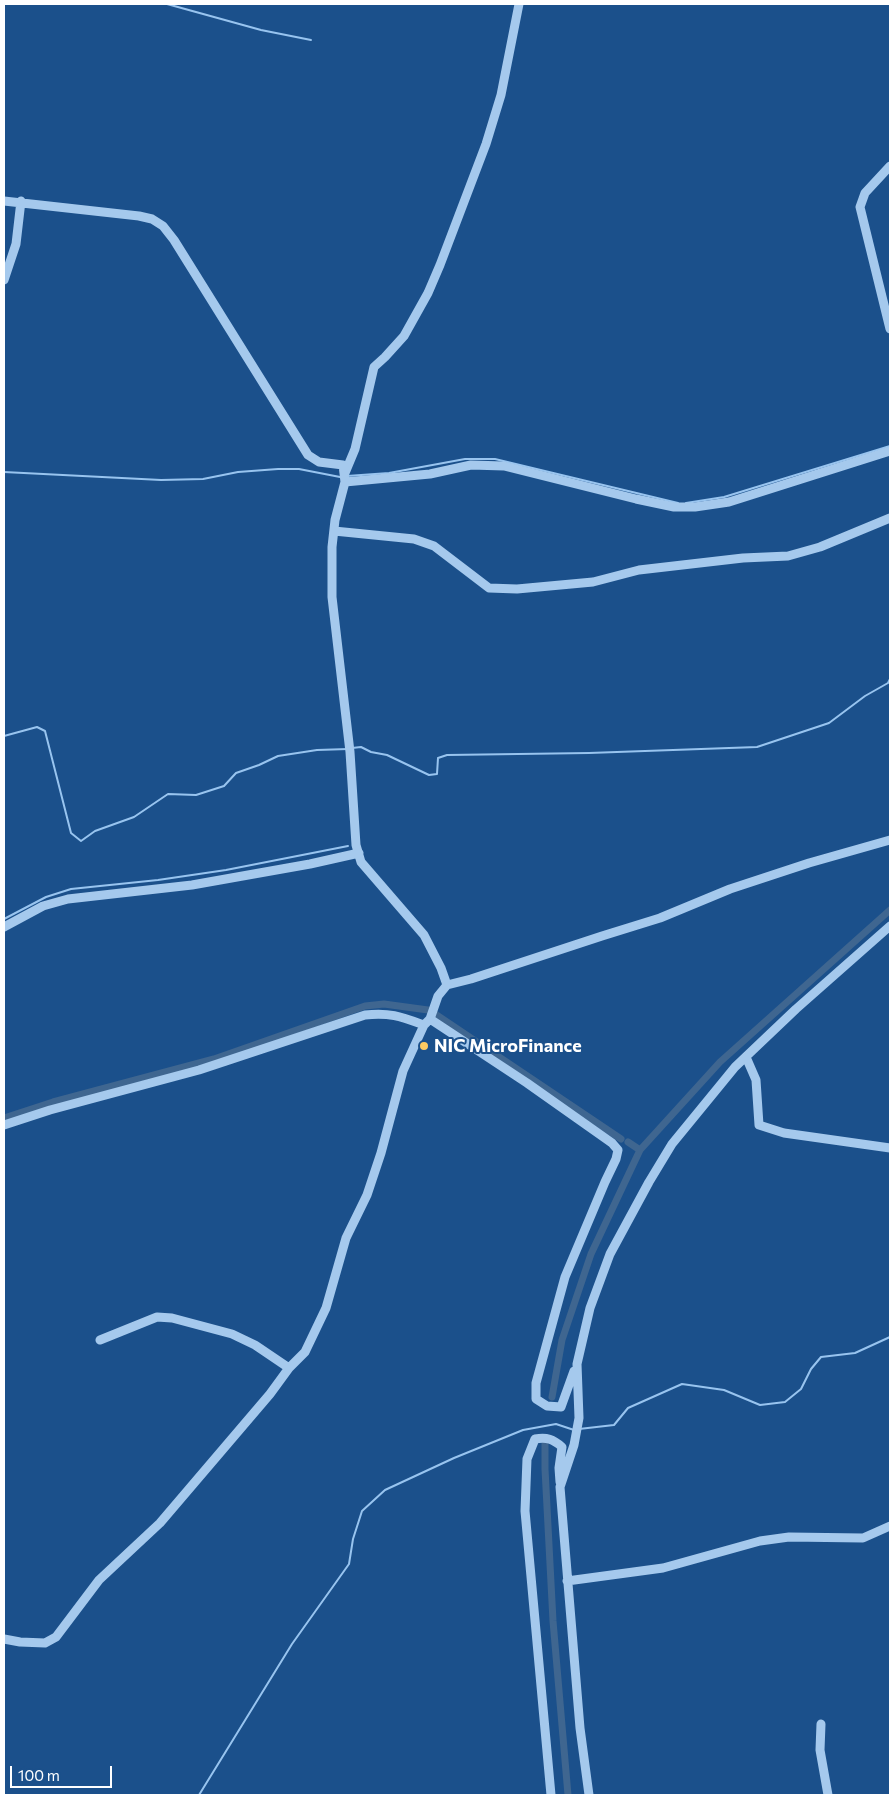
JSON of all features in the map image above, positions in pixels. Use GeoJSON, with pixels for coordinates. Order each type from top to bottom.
{"type":"FeatureCollection","features":[{"type":"Feature","properties":{"kind":"street"},"geometry":{"type":"LineString","coordinates":[[447,986],[442,968],[424,936],[361,862],[356,845],[350,749],[332,598],[332,547],[335,520],[345,478],[355,449],[374,367],[385,358],[404,336],[428,293],[440,264],[486,144],[501,95],[519,4]]}},
{"type":"Feature","properties":{"kind":"street"},"geometry":{"type":"LineString","coordinates":[[890,166],[865,193],[860,207],[890,329]]}},
{"type":"Feature","properties":{"kind":"street"},"geometry":{"type":"LineString","coordinates":[[4,201],[139,216],[152,219],[163,226],[200,279],[308,455],[319,462],[343,465],[345,478]]}},
{"type":"Feature","properties":{"kind":"street"},"geometry":{"type":"LineString","coordinates":[[4,280],[16,244],[21,202]]}},
{"type":"Feature","properties":{"kind":"street"},"geometry":{"type":"LineString","coordinates":[[345,478],[430,474],[471,465],[504,466],[636,500],[674,507],[695,507],[729,502],[890,451]]}},
{"type":"Feature","properties":{"kind":"street"},"geometry":{"type":"LineString","coordinates":[[334,532],[414,539],[434,546],[488,588],[517,589],[593,582],[639,570],[743,558],[788,556],[820,547],[890,518]]}},
{"type":"Feature","properties":{"kind":"street"},"geometry":{"type":"LineString","coordinates":[[4,1638],[20,1642],[45,1644],[56,1637],[99,1580],[160,1523],[305,1352],[326,1308],[346,1238],[367,1195],[373,1178],[403,1070],[438,996],[447,986],[660,918],[730,889],[774,874],[890,840]]}},
{"type":"Feature","properties":{"kind":"street"},"geometry":{"type":"LineString","coordinates":[[4,927],[43,906],[68,899],[192,886],[310,864],[359,852]]}},
{"type":"Feature","properties":{"kind":"street"},"geometry":{"type":"LineString","coordinates":[[4,1125],[50,1110],[199,1070],[365,1015],[383,1013],[427,1022],[527,1083],[612,1143],[618,1150],[616,1159],[564,1277],[536,1383],[536,1399],[547,1406],[561,1407],[576,1364],[590,1308],[610,1254],[672,1144],[735,1067],[796,1009],[890,926]]}},
{"type":"Feature","properties":{"kind":"street"},"geometry":{"type":"LineString","coordinates":[[746,1057],[756,1080],[759,1125],[784,1133],[890,1148]]}},
{"type":"Feature","properties":{"kind":"street"},"geometry":{"type":"LineString","coordinates":[[100,1340],[157,1317],[172,1318],[232,1334],[255,1345],[290,1368]]}},
{"type":"Feature","properties":{"kind":"street"},"geometry":{"type":"LineString","coordinates":[[560,1487],[574,1445],[579,1418],[576,1364]]}},
{"type":"Feature","properties":{"kind":"street"},"geometry":{"type":"LineString","coordinates":[[551,1795],[525,1511],[526,1459],[536,1439],[543,1437],[553,1439],[562,1447],[559,1468],[560,1487],[580,1728],[589,1795]]}},
{"type":"Feature","properties":{"kind":"street"},"geometry":{"type":"LineString","coordinates":[[568,1580],[663,1568],[760,1541],[789,1537],[863,1538],[890,1526]]}},
{"type":"Feature","properties":{"kind":"street"},"geometry":{"type":"LineString","coordinates":[[821,1724],[820,1750],[828,1795]]}},
{"type":"Feature","properties":{"kind":"waterway"},"geometry":{"type":"LineString","coordinates":[[167,4],[261,30],[311,40]]}},
{"type":"Feature","properties":{"kind":"waterway"},"geometry":{"type":"LineString","coordinates":[[686,503],[724,497],[890,446]]}},
{"type":"Feature","properties":{"kind":"waterway"},"geometry":{"type":"LineString","coordinates":[[347,476],[389,473],[465,459],[495,459],[678,503]]}},
{"type":"Feature","properties":{"kind":"waterway"},"geometry":{"type":"LineString","coordinates":[[4,472],[161,480],[203,479],[238,472],[299,469],[340,477]]}},
{"type":"Feature","properties":{"kind":"waterway"},"geometry":{"type":"LineString","coordinates":[[352,748],[361,747],[371,752],[387,755],[429,775],[437,774],[438,758],[447,755],[589,753],[757,747],[829,723],[865,696],[888,683],[890,679]]}},
{"type":"Feature","properties":{"kind":"waterway"},"geometry":{"type":"LineString","coordinates":[[4,736],[37,727],[45,731],[71,833],[81,841],[95,831],[134,817],[168,794],[196,795],[224,786],[236,773],[278,756],[317,750],[348,749]]}},
{"type":"Feature","properties":{"kind":"waterway"},"geometry":{"type":"LineString","coordinates":[[4,919],[46,897],[71,889],[158,880],[226,870],[348,846]]}},
{"type":"Feature","properties":{"kind":"waterway"},"geometry":{"type":"LineString","coordinates":[[552,1397],[562,1340],[591,1254],[640,1150],[720,1062],[890,910]]}},
{"type":"Feature","properties":{"kind":"waterway"},"geometry":{"type":"LineString","coordinates":[[4,1118],[53,1102],[214,1059],[365,1006],[384,1004],[428,1010]]}},
{"type":"Feature","properties":{"kind":"waterway"},"geometry":{"type":"LineString","coordinates":[[435,1014],[621,1139]]}},
{"type":"Feature","properties":{"kind":"waterway"},"geometry":{"type":"LineString","coordinates":[[628,1142],[640,1150]]}},
{"type":"Feature","properties":{"kind":"waterway"},"geometry":{"type":"LineString","coordinates":[[579,1429],[614,1425],[628,1408],[682,1384],[724,1390],[760,1405],[785,1402],[801,1389],[811,1369],[821,1357],[855,1353],[890,1337]]}},
{"type":"Feature","properties":{"kind":"waterway"},"geometry":{"type":"LineString","coordinates":[[199,1795],[292,1644],[349,1564],[353,1539],[362,1511],[385,1490],[454,1458],[523,1430],[556,1424],[574,1430]]}},
{"type":"Feature","properties":{"kind":"waterway"},"geometry":{"type":"LineString","coordinates":[[545,1442],[553,1621],[568,1795]]}},
{"type":"Feature","properties":{"kind":"place","name":"NIC MicroFinance"},"geometry":{"type":"Point","coordinates":[424,1046]}}]}
